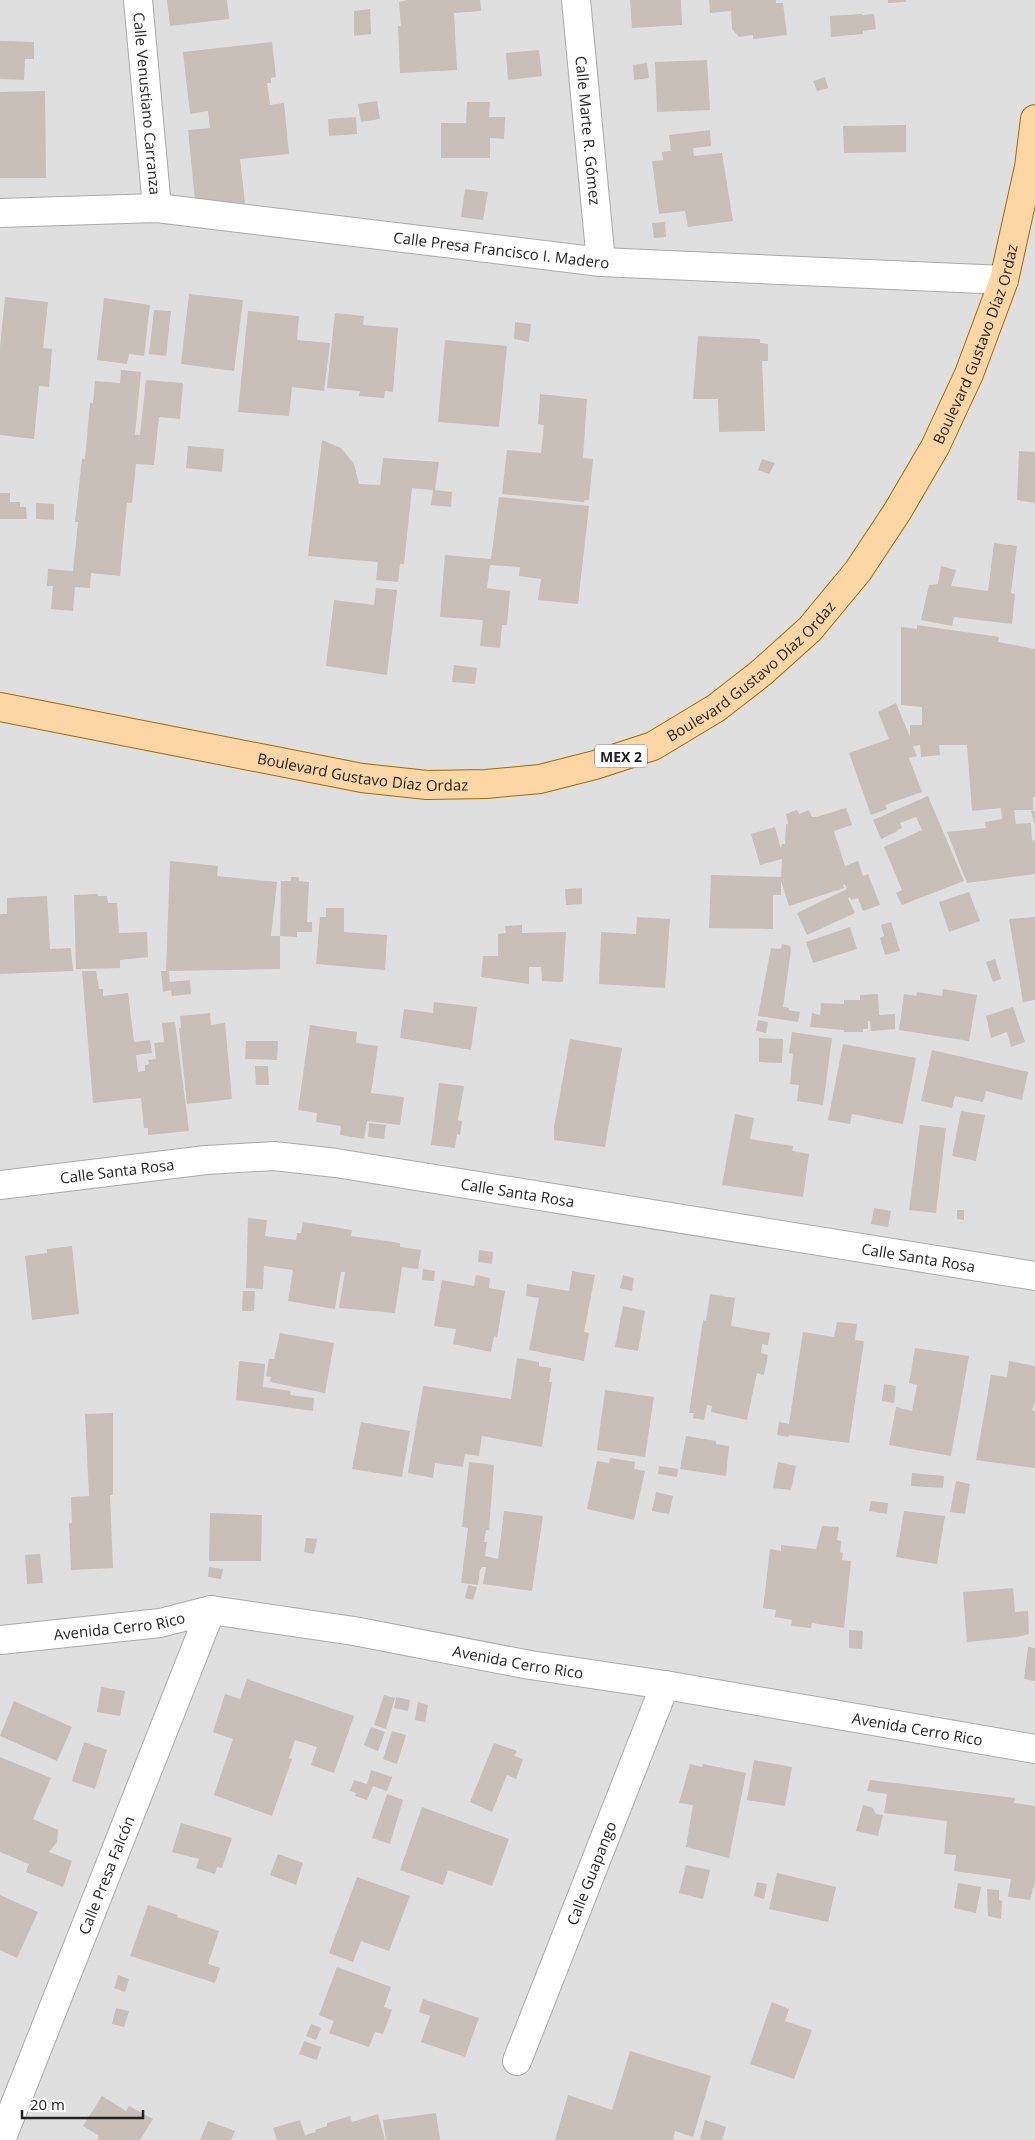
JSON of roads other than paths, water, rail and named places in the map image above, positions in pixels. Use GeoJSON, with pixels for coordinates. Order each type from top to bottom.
{"type":"FeatureCollection","features":[{"type":"Feature","properties":{"kind":"main road","name":"Boulevard Gustavo Díaz Ordaz"},"geometry":{"type":"LineString","coordinates":[[0,708],[362,778],[427,785],[486,784],[540,779],[594,765],[653,746],[716,708],[761,673],[810,629],[858,571],[898,512],[935,447],[969,374],[1004,280],[1030,167],[1035,119]]}},
{"type":"Feature","properties":{"kind":"street","name":"Calle Venustiano Carranza"},"geometry":{"type":"LineString","coordinates":[[138,0],[157,208]]}},
{"type":"Feature","properties":{"kind":"street","name":"Calle Marte R. Gómez"},"geometry":{"type":"LineString","coordinates":[[576,0],[601,262]]}},
{"type":"Feature","properties":{"kind":"street","name":"Calle Presa Francisco I. Madero"},"geometry":{"type":"LineString","coordinates":[[0,213],[157,208],[601,262],[1004,280]]}},
{"type":"Feature","properties":{"kind":"street","name":"Calle Santa Rosa"},"geometry":{"type":"LineString","coordinates":[[0,1185],[206,1160],[274,1156],[336,1163],[1035,1276]]}},
{"type":"Feature","properties":{"kind":"street","name":"Avenida Cerro Rico"},"geometry":{"type":"LineString","coordinates":[[0,1640],[160,1623],[211,1610],[354,1631],[530,1665],[665,1685],[1035,1749]]}},
{"type":"Feature","properties":{"kind":"street","name":"Calle Presa Falcón"},"geometry":{"type":"LineString","coordinates":[[7,2138],[211,1610]]}},
{"type":"Feature","properties":{"kind":"street","name":"Calle Guapango"},"geometry":{"type":"LineString","coordinates":[[517,2060],[665,1685]]}}]}
